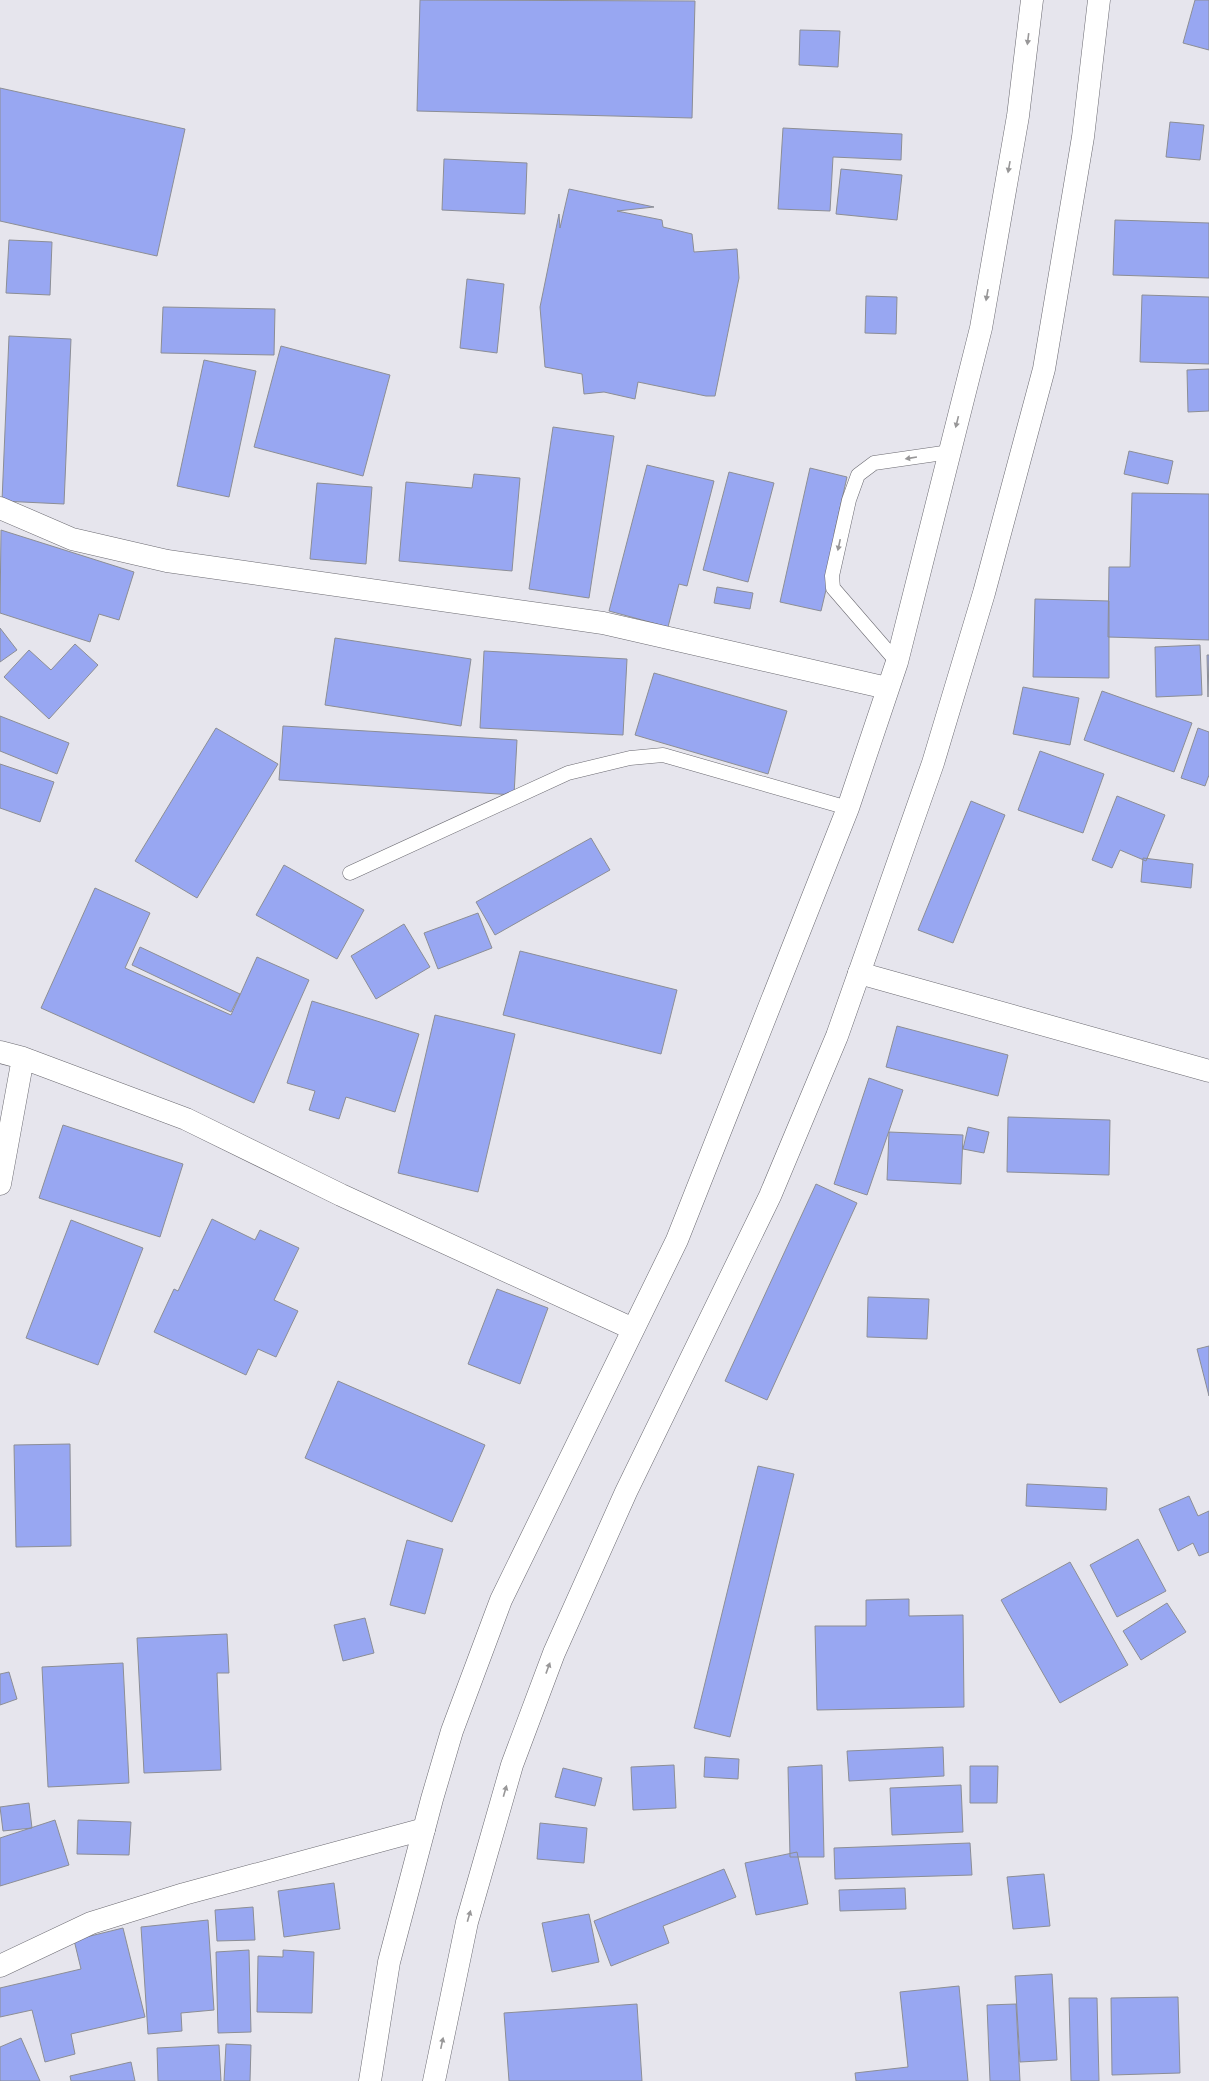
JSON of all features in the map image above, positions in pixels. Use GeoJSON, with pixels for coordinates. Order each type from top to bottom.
{"type":"FeatureCollection","features":[{"type":"Feature","properties":{"kind":"main road"},"geometry":{"type":"LineString","coordinates":[[370,2081],[389,1962],[452,1732],[501,1600],[676,1240],[848,808],[896,662],[981,328],[1018,116],[1032,0]]}},
{"type":"Feature","properties":{"kind":"main road"},"geometry":{"type":"LineString","coordinates":[[434,2081],[468,1922],[512,1765],[554,1654],[626,1492],[770,1196],[836,1036],[933,763],[984,593],[1044,369],[1083,137],[1099,0]]}},
{"type":"Feature","properties":{"kind":"main road"},"geometry":{"type":"LineString","coordinates":[[0,508],[72,539],[167,561],[603,623],[887,688]]}},
{"type":"Feature","properties":{"kind":"main road"},"geometry":{"type":"LineString","coordinates":[[859,972],[1209,1071]]}},
{"type":"Feature","properties":{"kind":"main road"},"geometry":{"type":"LineString","coordinates":[[0,1052],[23,1058],[186,1120],[341,1195],[633,1329]]}},
{"type":"Feature","properties":{"kind":"main road"},"geometry":{"type":"LineString","coordinates":[[0,1184],[23,1058]]}},
{"type":"Feature","properties":{"kind":"main road"},"geometry":{"type":"LineString","coordinates":[[0,1966],[91,1923],[184,1894],[424,1830]]}},
{"type":"Feature","properties":{"kind":"lane"},"geometry":{"type":"LineString","coordinates":[[896,662],[833,588],[832,576],[849,500],[858,475],[874,463],[950,452]]}},
{"type":"Feature","properties":{"kind":"lane"},"geometry":{"type":"LineString","coordinates":[[350,873],[568,773],[630,758],[663,755],[848,808]]}},
{"type":"Feature","properties":{"kind":"building"},"geometry":{"type":"Polygon","coordinates":[[[420,0],[695,1],[692,118],[417,111],[420,0]]]}},
{"type":"Feature","properties":{"kind":"building"},"geometry":{"type":"Polygon","coordinates":[[[1195,0],[1209,0],[1209,50],[1183,43],[1195,0]]]}},
{"type":"Feature","properties":{"kind":"building"},"geometry":{"type":"Polygon","coordinates":[[[800,30],[840,31],[838,67],[799,65],[800,30]]]}},
{"type":"Feature","properties":{"kind":"building"},"geometry":{"type":"Polygon","coordinates":[[[0,88],[185,129],[157,256],[0,221],[0,88]]]}},
{"type":"Feature","properties":{"kind":"building"},"geometry":{"type":"Polygon","coordinates":[[[1170,122],[1204,125],[1200,160],[1166,157],[1170,122]]]}},
{"type":"Feature","properties":{"kind":"building"},"geometry":{"type":"Polygon","coordinates":[[[783,128],[902,134],[901,160],[833,157],[830,211],[778,209],[783,128]]]}},
{"type":"Feature","properties":{"kind":"building"},"geometry":{"type":"Polygon","coordinates":[[[444,159],[527,163],[525,214],[442,210],[444,159]]]}},
{"type":"Feature","properties":{"kind":"building"},"geometry":{"type":"Polygon","coordinates":[[[841,169],[902,175],[897,220],[836,214],[841,169]]]}},
{"type":"Feature","properties":{"kind":"building"},"geometry":{"type":"Polygon","coordinates":[[[569,189],[654,207],[617,211],[662,220],[663,227],[692,234],[694,252],[737,249],[739,278],[715,396],[706,396],[638,382],[635,399],[604,392],[584,394],[582,374],[545,367],[540,307],[559,214],[560,228],[569,189]]]}},
{"type":"Feature","properties":{"kind":"building"},"geometry":{"type":"Polygon","coordinates":[[[1115,220],[1209,223],[1209,278],[1113,275],[1115,220]]]}},
{"type":"Feature","properties":{"kind":"building"},"geometry":{"type":"Polygon","coordinates":[[[9,240],[52,242],[50,295],[6,293],[9,240]]]}},
{"type":"Feature","properties":{"kind":"building"},"geometry":{"type":"Polygon","coordinates":[[[467,279],[504,284],[497,353],[460,348],[467,279]]]}},
{"type":"Feature","properties":{"kind":"building"},"geometry":{"type":"Polygon","coordinates":[[[1142,295],[1209,297],[1209,364],[1140,362],[1142,295]]]}},
{"type":"Feature","properties":{"kind":"building"},"geometry":{"type":"Polygon","coordinates":[[[866,296],[897,297],[896,334],[865,333],[866,296]]]}},
{"type":"Feature","properties":{"kind":"building"},"geometry":{"type":"Polygon","coordinates":[[[163,307],[275,309],[274,355],[161,353],[163,307]]]}},
{"type":"Feature","properties":{"kind":"building"},"geometry":{"type":"Polygon","coordinates":[[[9,336],[71,339],[64,504],[2,501],[9,336]]]}},
{"type":"Feature","properties":{"kind":"building"},"geometry":{"type":"Polygon","coordinates":[[[281,346],[390,375],[363,476],[254,447],[281,346]]]}},
{"type":"Feature","properties":{"kind":"building"},"geometry":{"type":"Polygon","coordinates":[[[204,360],[256,371],[229,497],[177,486],[204,360]]]}},
{"type":"Feature","properties":{"kind":"building"},"geometry":{"type":"Polygon","coordinates":[[[1209,369],[1209,411],[1188,412],[1187,370],[1209,369]]]}},
{"type":"Feature","properties":{"kind":"building"},"geometry":{"type":"Polygon","coordinates":[[[553,427],[614,436],[589,598],[529,589],[553,427]]]}},
{"type":"Feature","properties":{"kind":"building"},"geometry":{"type":"Polygon","coordinates":[[[1129,451],[1173,461],[1168,484],[1124,474],[1129,451]]]}},
{"type":"Feature","properties":{"kind":"building"},"geometry":{"type":"Polygon","coordinates":[[[647,465],[714,481],[687,586],[679,584],[668,627],[609,611],[647,465]]]}},
{"type":"Feature","properties":{"kind":"building"},"geometry":{"type":"Polygon","coordinates":[[[810,468],[847,477],[834,534],[839,535],[821,611],[780,602],[810,468]]]}},
{"type":"Feature","properties":{"kind":"building"},"geometry":{"type":"Polygon","coordinates":[[[729,472],[774,483],[748,582],[703,570],[729,472]]]}},
{"type":"Feature","properties":{"kind":"building"},"geometry":{"type":"Polygon","coordinates":[[[474,474],[520,478],[512,571],[399,561],[406,482],[472,488],[474,474]]]}},
{"type":"Feature","properties":{"kind":"building"},"geometry":{"type":"Polygon","coordinates":[[[317,483],[372,487],[366,564],[310,559],[317,483]]]}},
{"type":"Feature","properties":{"kind":"building"},"geometry":{"type":"Polygon","coordinates":[[[1132,493],[1209,494],[1209,640],[1108,637],[1109,567],[1130,567],[1132,493]]]}},
{"type":"Feature","properties":{"kind":"building"},"geometry":{"type":"Polygon","coordinates":[[[1,530],[134,572],[119,620],[99,614],[90,642],[0,613],[1,530]]]}},
{"type":"Feature","properties":{"kind":"building"},"geometry":{"type":"Polygon","coordinates":[[[717,587],[753,593],[750,609],[714,603],[717,587]]]}},
{"type":"Feature","properties":{"kind":"building"},"geometry":{"type":"Polygon","coordinates":[[[1035,599],[1109,601],[1109,678],[1033,677],[1035,599]]]}},
{"type":"Feature","properties":{"kind":"building"},"geometry":{"type":"Polygon","coordinates":[[[0,628],[17,650],[0,662],[0,628]]]}},
{"type":"Feature","properties":{"kind":"building"},"geometry":{"type":"Polygon","coordinates":[[[335,638],[471,659],[461,726],[325,705],[335,638]]]}},
{"type":"Feature","properties":{"kind":"building"},"geometry":{"type":"Polygon","coordinates":[[[75,644],[98,665],[49,719],[4,677],[29,650],[51,670],[75,644]]]}},
{"type":"Feature","properties":{"kind":"building"},"geometry":{"type":"Polygon","coordinates":[[[1200,645],[1202,695],[1156,697],[1155,647],[1200,645]]]}},
{"type":"Feature","properties":{"kind":"building"},"geometry":{"type":"Polygon","coordinates":[[[484,651],[627,659],[623,735],[480,728],[484,651]]]}},
{"type":"Feature","properties":{"kind":"building"},"geometry":{"type":"Polygon","coordinates":[[[1207,655],[1209,655],[1208,697],[1207,655]]]}},
{"type":"Feature","properties":{"kind":"building"},"geometry":{"type":"Polygon","coordinates":[[[654,673],[787,711],[768,774],[635,735],[654,673]]]}},
{"type":"Feature","properties":{"kind":"building"},"geometry":{"type":"Polygon","coordinates":[[[1023,687],[1079,698],[1070,745],[1013,734],[1023,687]]]}},
{"type":"Feature","properties":{"kind":"building"},"geometry":{"type":"Polygon","coordinates":[[[1102,691],[1192,723],[1174,772],[1084,740],[1102,691]]]}},
{"type":"Feature","properties":{"kind":"building"},"geometry":{"type":"Polygon","coordinates":[[[0,716],[69,743],[57,774],[0,751],[0,716]]]}},
{"type":"Feature","properties":{"kind":"building"},"geometry":{"type":"Polygon","coordinates":[[[283,726],[517,740],[514,795],[279,780],[283,726]]]}},
{"type":"Feature","properties":{"kind":"building"},"geometry":{"type":"Polygon","coordinates":[[[216,728],[278,764],[197,898],[135,861],[216,728]]]}},
{"type":"Feature","properties":{"kind":"building"},"geometry":{"type":"Polygon","coordinates":[[[1198,728],[1209,732],[1209,775],[1205,786],[1181,778],[1198,728]]]}},
{"type":"Feature","properties":{"kind":"building"},"geometry":{"type":"Polygon","coordinates":[[[1040,751],[1104,774],[1083,833],[1018,810],[1040,751]]]}},
{"type":"Feature","properties":{"kind":"building"},"geometry":{"type":"Polygon","coordinates":[[[0,764],[54,782],[40,822],[0,808],[0,764]]]}},
{"type":"Feature","properties":{"kind":"building"},"geometry":{"type":"Polygon","coordinates":[[[1117,796],[1165,815],[1146,861],[1120,850],[1112,868],[1092,860],[1117,796]]]}},
{"type":"Feature","properties":{"kind":"building"},"geometry":{"type":"Polygon","coordinates":[[[971,801],[1005,815],[953,943],[918,930],[971,801]]]}},
{"type":"Feature","properties":{"kind":"building"},"geometry":{"type":"Polygon","coordinates":[[[591,838],[610,870],[495,935],[476,902],[591,838]]]}},
{"type":"Feature","properties":{"kind":"building"},"geometry":{"type":"Polygon","coordinates":[[[1143,858],[1193,864],[1191,888],[1141,882],[1143,858]]]}},
{"type":"Feature","properties":{"kind":"building"},"geometry":{"type":"Polygon","coordinates":[[[284,865],[364,910],[337,959],[256,915],[284,865]]]}},
{"type":"Feature","properties":{"kind":"building"},"geometry":{"type":"Polygon","coordinates":[[[95,888],[150,913],[125,968],[231,1015],[257,957],[309,980],[254,1103],[41,1008],[95,888]]]}},
{"type":"Feature","properties":{"kind":"building"},"geometry":{"type":"Polygon","coordinates":[[[478,913],[492,948],[438,969],[424,933],[478,913]]]}},
{"type":"Feature","properties":{"kind":"building"},"geometry":{"type":"Polygon","coordinates":[[[404,924],[430,967],[376,999],[351,956],[404,924]]]}},
{"type":"Feature","properties":{"kind":"building"},"geometry":{"type":"Polygon","coordinates":[[[140,947],[240,994],[231,1012],[132,965],[140,947]]]}},
{"type":"Feature","properties":{"kind":"building"},"geometry":{"type":"Polygon","coordinates":[[[520,951],[677,990],[661,1054],[503,1015],[520,951]]]}},
{"type":"Feature","properties":{"kind":"building"},"geometry":{"type":"Polygon","coordinates":[[[312,1001],[419,1034],[395,1112],[346,1097],[339,1119],[309,1110],[315,1091],[287,1083],[312,1001]]]}},
{"type":"Feature","properties":{"kind":"building"},"geometry":{"type":"Polygon","coordinates":[[[435,1015],[515,1034],[478,1192],[398,1173],[435,1015]]]}},
{"type":"Feature","properties":{"kind":"building"},"geometry":{"type":"Polygon","coordinates":[[[897,1026],[1008,1055],[998,1096],[886,1067],[897,1026]]]}},
{"type":"Feature","properties":{"kind":"building"},"geometry":{"type":"Polygon","coordinates":[[[869,1078],[903,1090],[867,1195],[834,1184],[869,1078]]]}},
{"type":"Feature","properties":{"kind":"building"},"geometry":{"type":"Polygon","coordinates":[[[1008,1117],[1110,1120],[1109,1175],[1007,1172],[1008,1117]]]}},
{"type":"Feature","properties":{"kind":"building"},"geometry":{"type":"Polygon","coordinates":[[[63,1125],[183,1164],[160,1237],[39,1198],[63,1125]]]}},
{"type":"Feature","properties":{"kind":"building"},"geometry":{"type":"Polygon","coordinates":[[[968,1127],[989,1132],[984,1153],[963,1149],[968,1127]]]}},
{"type":"Feature","properties":{"kind":"building"},"geometry":{"type":"Polygon","coordinates":[[[889,1132],[963,1135],[961,1184],[887,1180],[889,1132]]]}},
{"type":"Feature","properties":{"kind":"building"},"geometry":{"type":"Polygon","coordinates":[[[816,1184],[857,1203],[767,1400],[725,1381],[816,1184]]]}},
{"type":"Feature","properties":{"kind":"building"},"geometry":{"type":"Polygon","coordinates":[[[212,1219],[255,1240],[260,1230],[299,1248],[274,1300],[298,1311],[276,1357],[258,1349],[246,1375],[154,1332],[174,1289],[178,1291],[212,1219]]]}},
{"type":"Feature","properties":{"kind":"building"},"geometry":{"type":"Polygon","coordinates":[[[71,1220],[143,1248],[98,1365],[26,1338],[71,1220]]]}},
{"type":"Feature","properties":{"kind":"building"},"geometry":{"type":"Polygon","coordinates":[[[497,1289],[548,1308],[520,1384],[468,1364],[497,1289]]]}},
{"type":"Feature","properties":{"kind":"building"},"geometry":{"type":"Polygon","coordinates":[[[868,1297],[929,1299],[927,1339],[867,1337],[868,1297]]]}},
{"type":"Feature","properties":{"kind":"building"},"geometry":{"type":"Polygon","coordinates":[[[1209,1346],[1209,1396],[1197,1349],[1209,1346]]]}},
{"type":"Feature","properties":{"kind":"building"},"geometry":{"type":"Polygon","coordinates":[[[338,1381],[485,1445],[452,1522],[305,1458],[338,1381]]]}},
{"type":"Feature","properties":{"kind":"building"},"geometry":{"type":"Polygon","coordinates":[[[70,1444],[71,1546],[16,1547],[14,1445],[70,1444]]]}},
{"type":"Feature","properties":{"kind":"building"},"geometry":{"type":"Polygon","coordinates":[[[758,1466],[794,1474],[730,1737],[694,1728],[758,1466]]]}},
{"type":"Feature","properties":{"kind":"building"},"geometry":{"type":"Polygon","coordinates":[[[1027,1484],[1107,1488],[1106,1510],[1026,1506],[1027,1484]]]}},
{"type":"Feature","properties":{"kind":"building"},"geometry":{"type":"Polygon","coordinates":[[[1189,1496],[1198,1516],[1209,1511],[1209,1552],[1199,1556],[1193,1543],[1178,1551],[1159,1509],[1189,1496]]]}},
{"type":"Feature","properties":{"kind":"building"},"geometry":{"type":"Polygon","coordinates":[[[1138,1539],[1166,1591],[1117,1617],[1090,1565],[1138,1539]]]}},
{"type":"Feature","properties":{"kind":"building"},"geometry":{"type":"Polygon","coordinates":[[[407,1540],[443,1549],[425,1614],[390,1605],[407,1540]]]}},
{"type":"Feature","properties":{"kind":"building"},"geometry":{"type":"Polygon","coordinates":[[[1070,1562],[1128,1665],[1060,1703],[1001,1600],[1070,1562]]]}},
{"type":"Feature","properties":{"kind":"building"},"geometry":{"type":"Polygon","coordinates":[[[909,1599],[909,1616],[963,1615],[964,1707],[817,1710],[815,1626],[866,1626],[866,1600],[909,1599]]]}},
{"type":"Feature","properties":{"kind":"building"},"geometry":{"type":"Polygon","coordinates":[[[1167,1603],[1186,1632],[1141,1660],[1123,1631],[1167,1603]]]}},
{"type":"Feature","properties":{"kind":"building"},"geometry":{"type":"Polygon","coordinates":[[[365,1618],[374,1653],[343,1661],[334,1625],[365,1618]]]}},
{"type":"Feature","properties":{"kind":"building"},"geometry":{"type":"Polygon","coordinates":[[[227,1634],[229,1673],[217,1673],[221,1770],[144,1773],[137,1638],[227,1634]]]}},
{"type":"Feature","properties":{"kind":"building"},"geometry":{"type":"Polygon","coordinates":[[[123,1663],[129,1783],[48,1787],[42,1667],[123,1663]]]}},
{"type":"Feature","properties":{"kind":"building"},"geometry":{"type":"Polygon","coordinates":[[[9,1672],[17,1699],[0,1705],[0,1674],[9,1672]]]}},
{"type":"Feature","properties":{"kind":"building"},"geometry":{"type":"Polygon","coordinates":[[[943,1747],[944,1776],[849,1781],[847,1751],[943,1747]]]}},
{"type":"Feature","properties":{"kind":"building"},"geometry":{"type":"Polygon","coordinates":[[[705,1757],[739,1759],[738,1779],[704,1777],[705,1757]]]}},
{"type":"Feature","properties":{"kind":"building"},"geometry":{"type":"Polygon","coordinates":[[[674,1765],[676,1808],[633,1810],[631,1767],[674,1765]]]}},
{"type":"Feature","properties":{"kind":"building"},"geometry":{"type":"Polygon","coordinates":[[[822,1765],[824,1857],[790,1857],[788,1767],[822,1765]]]}},
{"type":"Feature","properties":{"kind":"building"},"geometry":{"type":"Polygon","coordinates":[[[970,1766],[998,1766],[997,1803],[970,1803],[970,1766]]]}},
{"type":"Feature","properties":{"kind":"building"},"geometry":{"type":"Polygon","coordinates":[[[563,1768],[602,1778],[595,1806],[555,1797],[563,1768]]]}},
{"type":"Feature","properties":{"kind":"building"},"geometry":{"type":"Polygon","coordinates":[[[961,1785],[963,1832],[892,1835],[890,1788],[961,1785]]]}},
{"type":"Feature","properties":{"kind":"building"},"geometry":{"type":"Polygon","coordinates":[[[29,1803],[32,1828],[3,1831],[0,1807],[29,1803]]]}},
{"type":"Feature","properties":{"kind":"building"},"geometry":{"type":"Polygon","coordinates":[[[55,1820],[69,1865],[0,1886],[0,1838],[55,1820]]]}},
{"type":"Feature","properties":{"kind":"building"},"geometry":{"type":"Polygon","coordinates":[[[78,1820],[131,1822],[129,1855],[77,1854],[78,1820]]]}},
{"type":"Feature","properties":{"kind":"building"},"geometry":{"type":"Polygon","coordinates":[[[540,1823],[587,1828],[584,1863],[537,1859],[540,1823]]]}},
{"type":"Feature","properties":{"kind":"building"},"geometry":{"type":"Polygon","coordinates":[[[970,1843],[972,1875],[835,1879],[834,1848],[970,1843]]]}},
{"type":"Feature","properties":{"kind":"building"},"geometry":{"type":"Polygon","coordinates":[[[797,1852],[808,1904],[756,1915],[745,1863],[797,1852]]]}},
{"type":"Feature","properties":{"kind":"building"},"geometry":{"type":"Polygon","coordinates":[[[724,1869],[736,1897],[663,1926],[669,1943],[611,1966],[594,1921],[724,1869]]]}},
{"type":"Feature","properties":{"kind":"building"},"geometry":{"type":"Polygon","coordinates":[[[1044,1874],[1050,1926],[1013,1929],[1007,1877],[1044,1874]]]}},
{"type":"Feature","properties":{"kind":"building"},"geometry":{"type":"Polygon","coordinates":[[[334,1883],[340,1929],[284,1937],[278,1891],[334,1883]]]}},
{"type":"Feature","properties":{"kind":"building"},"geometry":{"type":"Polygon","coordinates":[[[905,1888],[906,1909],[840,1911],[839,1890],[905,1888]]]}},
{"type":"Feature","properties":{"kind":"building"},"geometry":{"type":"Polygon","coordinates":[[[253,1907],[255,1940],[217,1941],[215,1910],[253,1907]]]}},
{"type":"Feature","properties":{"kind":"building"},"geometry":{"type":"Polygon","coordinates":[[[589,1914],[599,1962],[552,1972],[542,1923],[589,1914]]]}},
{"type":"Feature","properties":{"kind":"building"},"geometry":{"type":"Polygon","coordinates":[[[208,1920],[214,2010],[181,2013],[182,2031],[148,2034],[141,1927],[208,1920]]]}},
{"type":"Feature","properties":{"kind":"building"},"geometry":{"type":"Polygon","coordinates":[[[123,1928],[145,2017],[71,2034],[75,2054],[45,2062],[32,2010],[0,2017],[0,1988],[81,1969],[74,1940],[123,1928]]]}},
{"type":"Feature","properties":{"kind":"building"},"geometry":{"type":"Polygon","coordinates":[[[249,1950],[251,2032],[218,2033],[216,1952],[249,1950]]]}},
{"type":"Feature","properties":{"kind":"building"},"geometry":{"type":"Polygon","coordinates":[[[283,1950],[314,1952],[312,2013],[257,2012],[258,1956],[283,1957],[283,1950]]]}},
{"type":"Feature","properties":{"kind":"building"},"geometry":{"type":"Polygon","coordinates":[[[1052,1974],[1057,2060],[1020,2062],[1015,1976],[1052,1974]]]}},
{"type":"Feature","properties":{"kind":"building"},"geometry":{"type":"Polygon","coordinates":[[[959,1986],[968,2081],[856,2081],[855,2073],[908,2067],[900,1992],[959,1986]]]}},
{"type":"Feature","properties":{"kind":"building"},"geometry":{"type":"Polygon","coordinates":[[[1178,1997],[1180,2073],[1112,2075],[1111,1998],[1178,1997]]]}},
{"type":"Feature","properties":{"kind":"building"},"geometry":{"type":"Polygon","coordinates":[[[1069,1998],[1097,1998],[1099,2081],[1071,2081],[1069,1998]]]}},
{"type":"Feature","properties":{"kind":"building"},"geometry":{"type":"Polygon","coordinates":[[[637,2004],[642,2081],[509,2081],[504,2013],[637,2004]]]}},
{"type":"Feature","properties":{"kind":"building"},"geometry":{"type":"Polygon","coordinates":[[[1016,2004],[1020,2081],[990,2081],[987,2005],[1016,2004]]]}},
{"type":"Feature","properties":{"kind":"building"},"geometry":{"type":"Polygon","coordinates":[[[21,2038],[40,2081],[0,2081],[0,2047],[21,2038]]]}},
{"type":"Feature","properties":{"kind":"building"},"geometry":{"type":"Polygon","coordinates":[[[226,2044],[251,2045],[250,2081],[224,2081],[226,2044]]]}},
{"type":"Feature","properties":{"kind":"building"},"geometry":{"type":"Polygon","coordinates":[[[219,2045],[221,2081],[158,2081],[157,2048],[219,2045]]]}},
{"type":"Feature","properties":{"kind":"building"},"geometry":{"type":"Polygon","coordinates":[[[131,2062],[135,2081],[71,2081],[70,2076],[131,2062]]]}}]}
